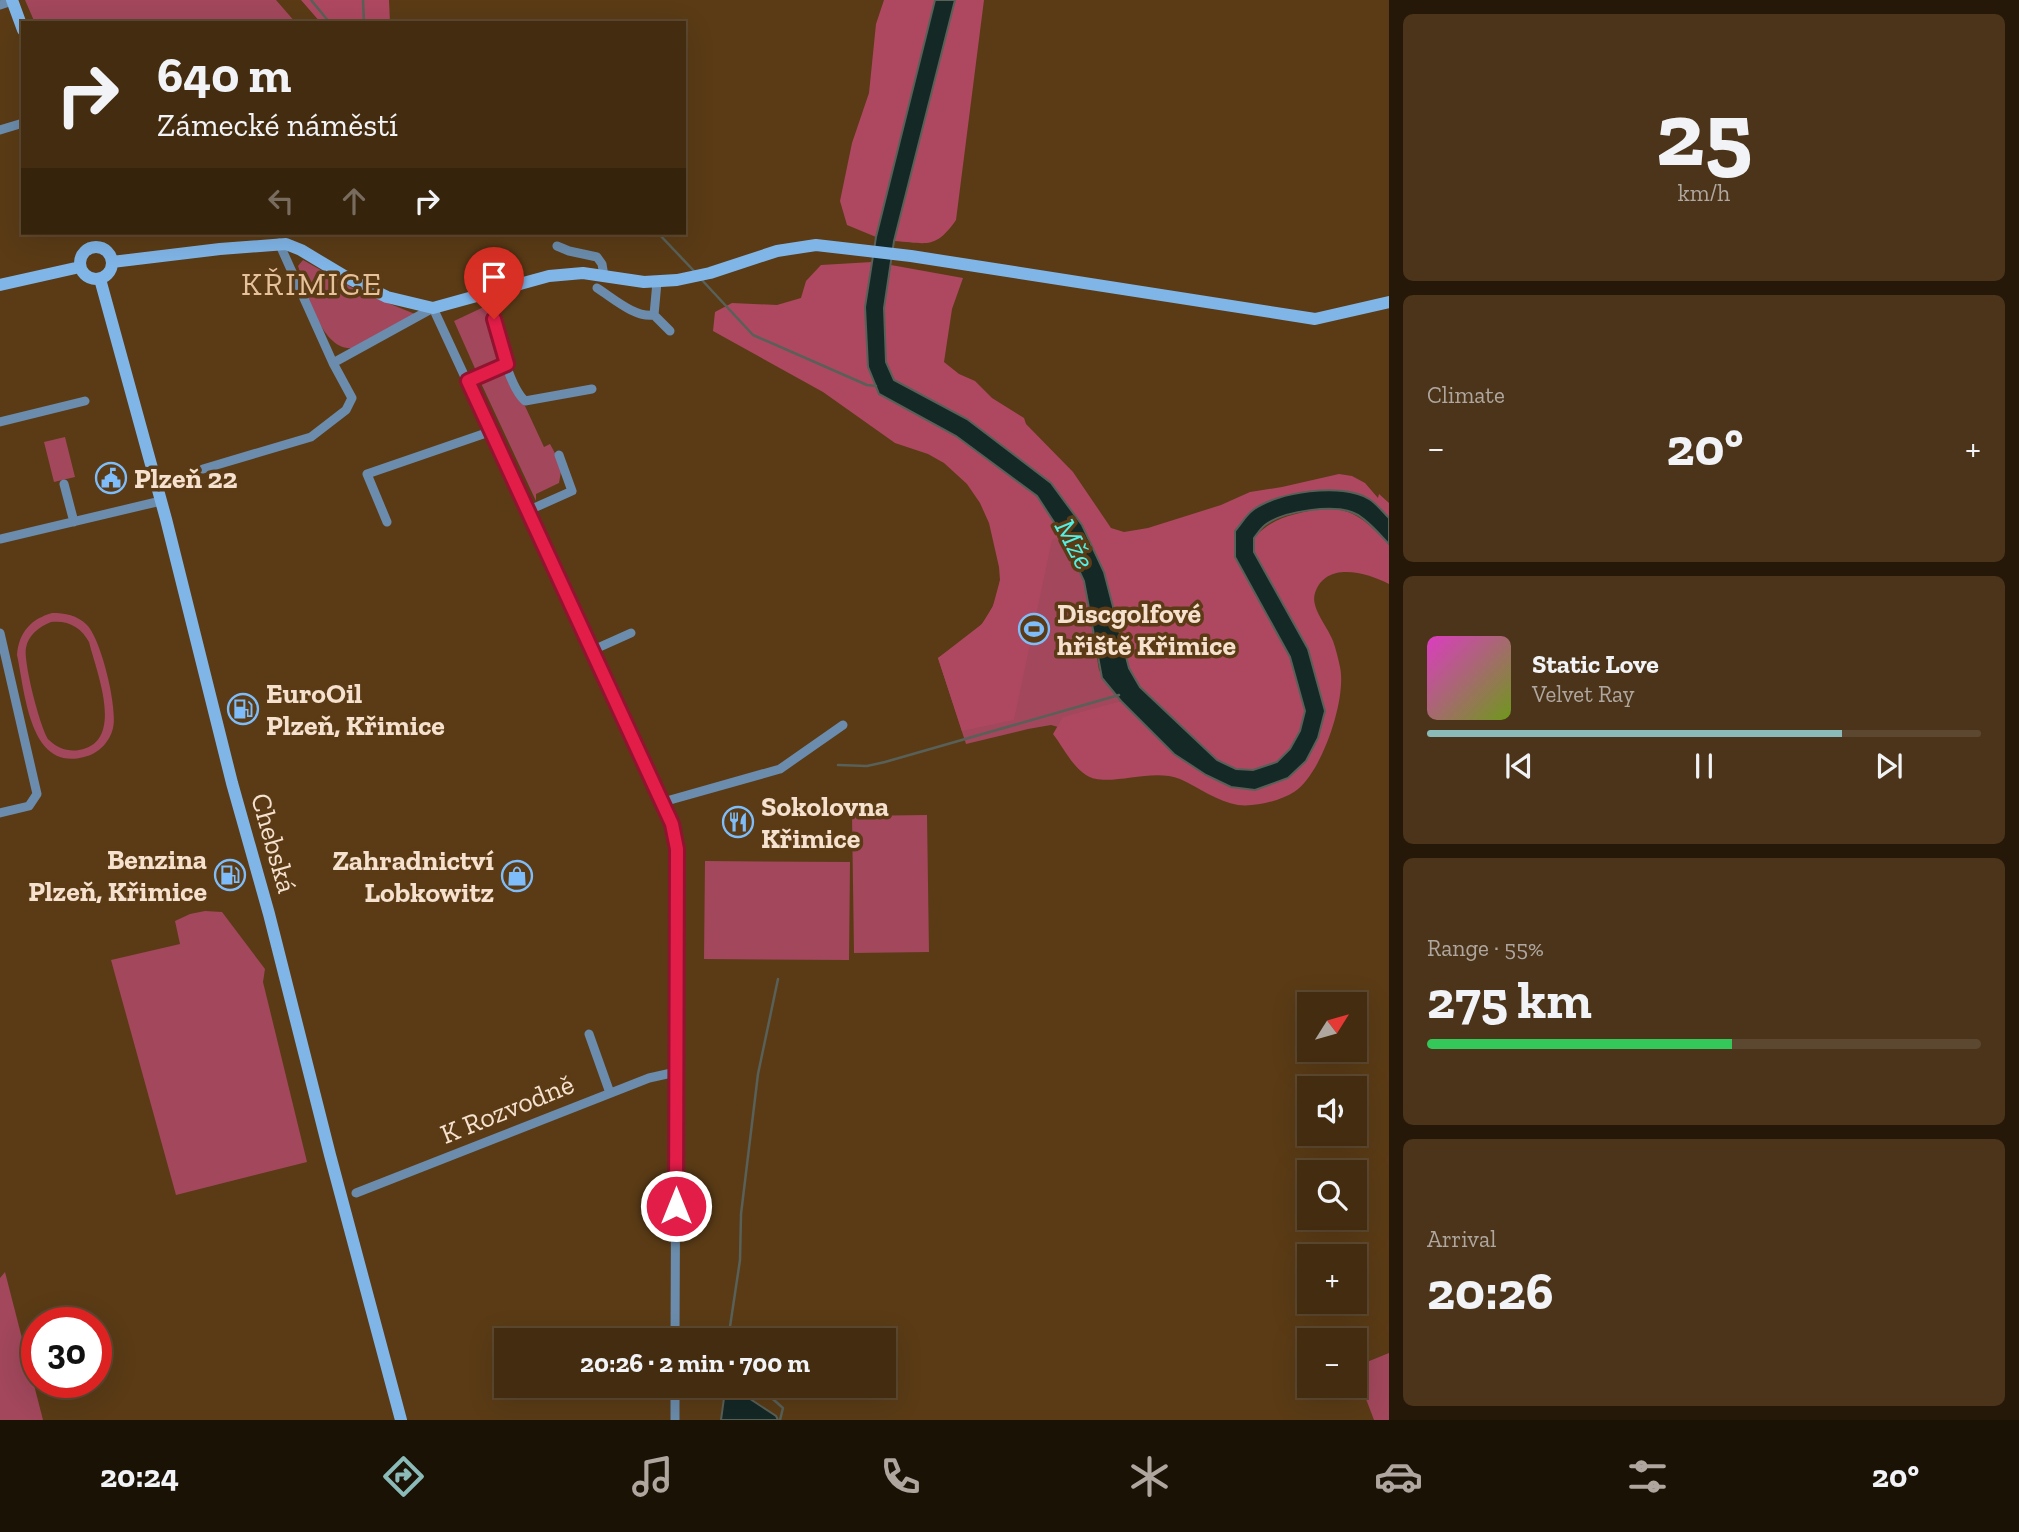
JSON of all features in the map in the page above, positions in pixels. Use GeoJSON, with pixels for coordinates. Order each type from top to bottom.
{"type":"FeatureCollection","features":[{"type":"Feature","properties":{"kind":"street"},"geometry":{"type":"LineString","coordinates":[[0,5],[12,0],[21,25]]}},
{"type":"Feature","properties":{"kind":"street"},"geometry":{"type":"LineString","coordinates":[[0,131],[21,124]]}},
{"type":"Feature","properties":{"kind":"street"},"geometry":{"type":"LineString","coordinates":[[90,241],[105,250],[112,262],[109,273],[100,279],[90,278],[80,267],[83,253],[90,241]]}},
{"type":"Feature","properties":{"kind":"street"},"geometry":{"type":"LineString","coordinates":[[112,262],[274,243],[301,250],[387,297],[433,308]]}},
{"type":"Feature","properties":{"kind":"street"},"geometry":{"type":"LineString","coordinates":[[203,469],[311,437],[346,410],[352,398],[274,243]]}},
{"type":"Feature","properties":{"kind":"street"},"geometry":{"type":"LineString","coordinates":[[333,363],[433,308],[549,276],[572,273],[657,282],[677,280],[804,245],[839,246],[911,256],[1315,319],[1389,302]]}},
{"type":"Feature","properties":{"kind":"street"},"geometry":{"type":"LineString","coordinates":[[557,246],[597,257],[602,264],[604,276]]}},
{"type":"Feature","properties":{"kind":"street"},"geometry":{"type":"LineString","coordinates":[[0,285],[80,267]]}},
{"type":"Feature","properties":{"kind":"street","name":"Chebská"},"geometry":{"type":"LineString","coordinates":[[100,279],[161,501],[232,783],[269,914],[401,1420]]}},
{"type":"Feature","properties":{"kind":"street"},"geometry":{"type":"LineString","coordinates":[[654,315],[657,282]]}},
{"type":"Feature","properties":{"kind":"street"},"geometry":{"type":"LineString","coordinates":[[597,288],[636,312],[646,316],[654,315]]}},
{"type":"Feature","properties":{"kind":"street"},"geometry":{"type":"LineString","coordinates":[[489,302],[518,395],[525,401],[592,389]]}},
{"type":"Feature","properties":{"kind":"street"},"geometry":{"type":"LineString","coordinates":[[433,308],[672,824],[677,849],[675,1328]]}},
{"type":"Feature","properties":{"kind":"street"},"geometry":{"type":"LineString","coordinates":[[654,315],[670,331]]}},
{"type":"Feature","properties":{"kind":"street"},"geometry":{"type":"LineString","coordinates":[[468,381],[507,364]]}},
{"type":"Feature","properties":{"kind":"street"},"geometry":{"type":"LineString","coordinates":[[0,422],[85,401]]}},
{"type":"Feature","properties":{"kind":"street"},"geometry":{"type":"LineString","coordinates":[[387,522],[367,474],[492,431]]}},
{"type":"Feature","properties":{"kind":"street"},"geometry":{"type":"LineString","coordinates":[[527,511],[572,491],[559,455]]}},
{"type":"Feature","properties":{"kind":"street"},"geometry":{"type":"LineString","coordinates":[[64,484],[74,522]]}},
{"type":"Feature","properties":{"kind":"street"},"geometry":{"type":"LineString","coordinates":[[0,539],[161,501]]}},
{"type":"Feature","properties":{"kind":"street"},"geometry":{"type":"LineString","coordinates":[[0,633],[37,794],[29,806],[0,813]]}},
{"type":"Feature","properties":{"kind":"street"},"geometry":{"type":"LineString","coordinates":[[593,650],[631,634]]}},
{"type":"Feature","properties":{"kind":"street"},"geometry":{"type":"LineString","coordinates":[[663,803],[780,769],[843,724]]}},
{"type":"Feature","properties":{"kind":"street"},"geometry":{"type":"LineString","coordinates":[[589,1034],[610,1093]]}},
{"type":"Feature","properties":{"kind":"street","name":"K Rozvodně"},"geometry":{"type":"LineString","coordinates":[[356,1193],[649,1077],[676,1072]]}},
{"type":"Feature","properties":{"kind":"street"},"geometry":{"type":"LineString","coordinates":[[675,1398],[675,1420]]}},
{"type":"Feature","properties":{"kind":"shaded area"},"geometry":{"type":"Polygon","coordinates":[[[25,0],[276,0],[294,21],[34,21],[25,0]]]}},
{"type":"Feature","properties":{"kind":"shaded area"},"geometry":{"type":"Polygon","coordinates":[[[301,0],[389,0],[390,21],[319,21],[301,0]]]}},
{"type":"Feature","properties":{"kind":"shaded area"},"geometry":{"type":"Polygon","coordinates":[[[884,0],[935,0],[876,237],[847,225],[840,201],[852,143],[869,93],[876,24],[884,0]]]}},
{"type":"Feature","properties":{"kind":"shaded area"},"geometry":{"type":"Polygon","coordinates":[[[955,0],[984,0],[956,220],[949,230],[936,240],[923,243],[894,241],[955,0]]]}},
{"type":"Feature","properties":{"kind":"shaded area"},"geometry":{"type":"Polygon","coordinates":[[[303,260],[358,291],[415,314],[353,348],[342,347],[332,340],[316,317],[298,266],[303,260]]]}},
{"type":"Feature","properties":{"kind":"shaded area"},"geometry":{"type":"Polygon","coordinates":[[[872,262],[865,307],[879,394],[956,436],[1037,496],[1063,536],[1052,540],[1014,720],[962,731],[938,658],[982,624],[993,606],[1000,580],[989,523],[967,484],[944,463],[928,454],[895,443],[823,392],[713,331],[715,312],[732,303],[777,305],[801,298],[806,281],[821,265],[872,262]]]}},
{"type":"Feature","properties":{"kind":"shaded area"},"geometry":{"type":"Polygon","coordinates":[[[891,265],[963,278],[952,309],[944,362],[959,374],[975,381],[992,398],[1024,418],[1026,424],[1073,472],[1111,528],[1124,532],[1148,528],[1221,505],[1250,492],[1339,474],[1352,476],[1365,483],[1378,498],[1379,494],[1389,503],[1389,518],[1369,499],[1274,500],[1253,510],[1235,531],[1235,557],[1290,657],[1305,711],[1300,731],[1290,749],[1277,762],[1253,770],[1236,769],[1217,760],[1140,687],[1129,668],[1104,572],[1082,525],[967,419],[894,380],[886,363],[884,308],[891,265]]]}},
{"type":"Feature","properties":{"kind":"shaded area"},"geometry":{"type":"Polygon","coordinates":[[[488,305],[501,362],[477,373],[454,321],[488,305]]]}},
{"type":"Feature","properties":{"kind":"shaded area"},"geometry":{"type":"Polygon","coordinates":[[[500,371],[508,375],[544,447],[550,444],[562,466],[559,483],[536,494],[536,501],[480,381],[500,371]]]}},
{"type":"Feature","properties":{"kind":"shaded area"},"geometry":{"type":"Polygon","coordinates":[[[65,437],[75,477],[54,482],[44,442],[65,437]]]}},
{"type":"Feature","properties":{"kind":"shaded area"},"geometry":{"type":"Polygon","coordinates":[[[1323,508],[1353,514],[1389,544],[1389,584],[1359,573],[1338,573],[1328,576],[1320,583],[1315,593],[1317,611],[1335,647],[1341,681],[1340,697],[1330,734],[1323,753],[1304,783],[1294,792],[1275,801],[1238,805],[1168,776],[1105,780],[1095,779],[1081,771],[1053,734],[1063,717],[1121,701],[1174,754],[1206,775],[1231,787],[1288,778],[1306,761],[1318,738],[1308,649],[1254,552],[1254,538],[1277,520],[1323,508]]]}},
{"type":"Feature","properties":{"kind":"shaded area","name":"Discgolfové hřiště Křimice"},"geometry":{"type":"Polygon","coordinates":[[[1004,516],[1063,536],[1084,581],[1099,670],[1121,701],[1062,728],[1051,725],[966,744],[938,658],[971,634],[989,614],[999,588],[1004,516]]]}},
{"type":"Feature","properties":{"kind":"shaded area"},"geometry":{"type":"Polygon","coordinates":[[[52,613],[75,617],[87,625],[98,644],[111,690],[114,718],[111,733],[99,750],[84,757],[66,758],[51,752],[41,741],[27,707],[17,655],[18,647],[23,633],[32,623],[52,613]],[[51,622],[42,626],[29,639],[26,648],[27,667],[37,710],[49,740],[63,749],[79,750],[93,744],[101,734],[105,720],[101,687],[89,642],[82,632],[63,622],[51,622]]]}},
{"type":"Feature","properties":{"kind":"shaded area"},"geometry":{"type":"Polygon","coordinates":[[[927,815],[929,952],[854,953],[852,816],[927,815]]]}},
{"type":"Feature","properties":{"kind":"shaded area"},"geometry":{"type":"Polygon","coordinates":[[[705,861],[850,862],[849,960],[704,959],[705,861]]]}},
{"type":"Feature","properties":{"kind":"shaded area"},"geometry":{"type":"Polygon","coordinates":[[[205,911],[222,912],[265,969],[263,982],[307,1162],[176,1195],[111,960],[180,944],[175,921],[205,911]]]}},
{"type":"Feature","properties":{"kind":"shaded area"},"geometry":{"type":"Polygon","coordinates":[[[5,1272],[21,1334],[21,1398],[37,1398],[43,1420],[0,1420],[0,1278],[5,1272]]]}},
{"type":"Feature","properties":{"kind":"shaded area"},"geometry":{"type":"Polygon","coordinates":[[[1389,1353],[1389,1420],[1374,1420],[1366,1398],[1367,1362],[1389,1353]]]}},
{"type":"Feature","properties":{"kind":"water","name":"Mže"},"geometry":{"type":"Polygon","coordinates":[[[935,0],[955,0],[894,241],[884,308],[886,362],[894,380],[967,419],[1051,483],[1082,525],[1104,572],[1129,668],[1140,687],[1217,760],[1236,769],[1253,770],[1277,762],[1290,749],[1300,731],[1305,711],[1290,657],[1235,557],[1235,531],[1250,512],[1264,504],[1277,498],[1310,491],[1343,491],[1357,494],[1372,501],[1389,518],[1389,544],[1356,514],[1336,509],[1310,510],[1284,516],[1265,525],[1254,538],[1254,552],[1308,649],[1325,711],[1318,738],[1306,761],[1288,778],[1255,790],[1231,787],[1206,775],[1174,754],[1102,678],[1084,581],[1063,536],[1037,496],[956,436],[879,394],[868,367],[865,307],[876,237],[935,0]]]}},
{"type":"Feature","properties":{"kind":"water"},"geometry":{"type":"Polygon","coordinates":[[[724,1398],[749,1398],[778,1420],[721,1420],[724,1398]]]}},
{"type":"Feature","properties":{"kind":"waterway"},"geometry":{"type":"LineString","coordinates":[[311,0],[328,21]]}},
{"type":"Feature","properties":{"kind":"waterway"},"geometry":{"type":"LineString","coordinates":[[363,0],[364,21]]}},
{"type":"Feature","properties":{"kind":"waterway"},"geometry":{"type":"LineString","coordinates":[[660,235],[694,271]]}},
{"type":"Feature","properties":{"kind":"waterway"},"geometry":{"type":"LineString","coordinates":[[701,279],[753,335],[867,385],[876,386]]}},
{"type":"Feature","properties":{"kind":"waterway"},"geometry":{"type":"LineString","coordinates":[[838,765],[867,766],[885,762],[1119,695]]}},
{"type":"Feature","properties":{"kind":"waterway"},"geometry":{"type":"LineString","coordinates":[[730,1328],[740,1260],[741,1214],[758,1074],[778,979]]}},
{"type":"Feature","properties":{"kind":"waterway"},"geometry":{"type":"LineString","coordinates":[[772,1398],[783,1408],[780,1420]]}},
{"type":"Feature","properties":{"kind":"place","name":"Plzeň 22"},"geometry":{"type":"Point","coordinates":[111,478]}},
{"type":"Feature","properties":{"kind":"place","name":"Discgolfové hřiště Křimice"},"geometry":{"type":"Point","coordinates":[1034,629]}},
{"type":"Feature","properties":{"kind":"place","name":"EuroOil Plzeň, Křimice"},"geometry":{"type":"Point","coordinates":[243,709]}},
{"type":"Feature","properties":{"kind":"place","name":"Sokolovna Křimice"},"geometry":{"type":"Point","coordinates":[738,822]}},
{"type":"Feature","properties":{"kind":"place","name":"Benzina Plzeň, Křimice"},"geometry":{"type":"Point","coordinates":[230,875]}},
{"type":"Feature","properties":{"kind":"place","name":"Zahradnictví Lobkowitz"},"geometry":{"type":"Point","coordinates":[517,876]}},
{"type":"Feature","properties":{"kind":"district","name":"KŘIMICE"},"geometry":{"type":"Point","coordinates":[312,284]}},
{"type":"Feature","properties":{"kind":"route"},"geometry":{"type":"LineString","coordinates":[[494,319],[507,364],[468,381],[672,824],[677,849],[676,1206]]}}]}
